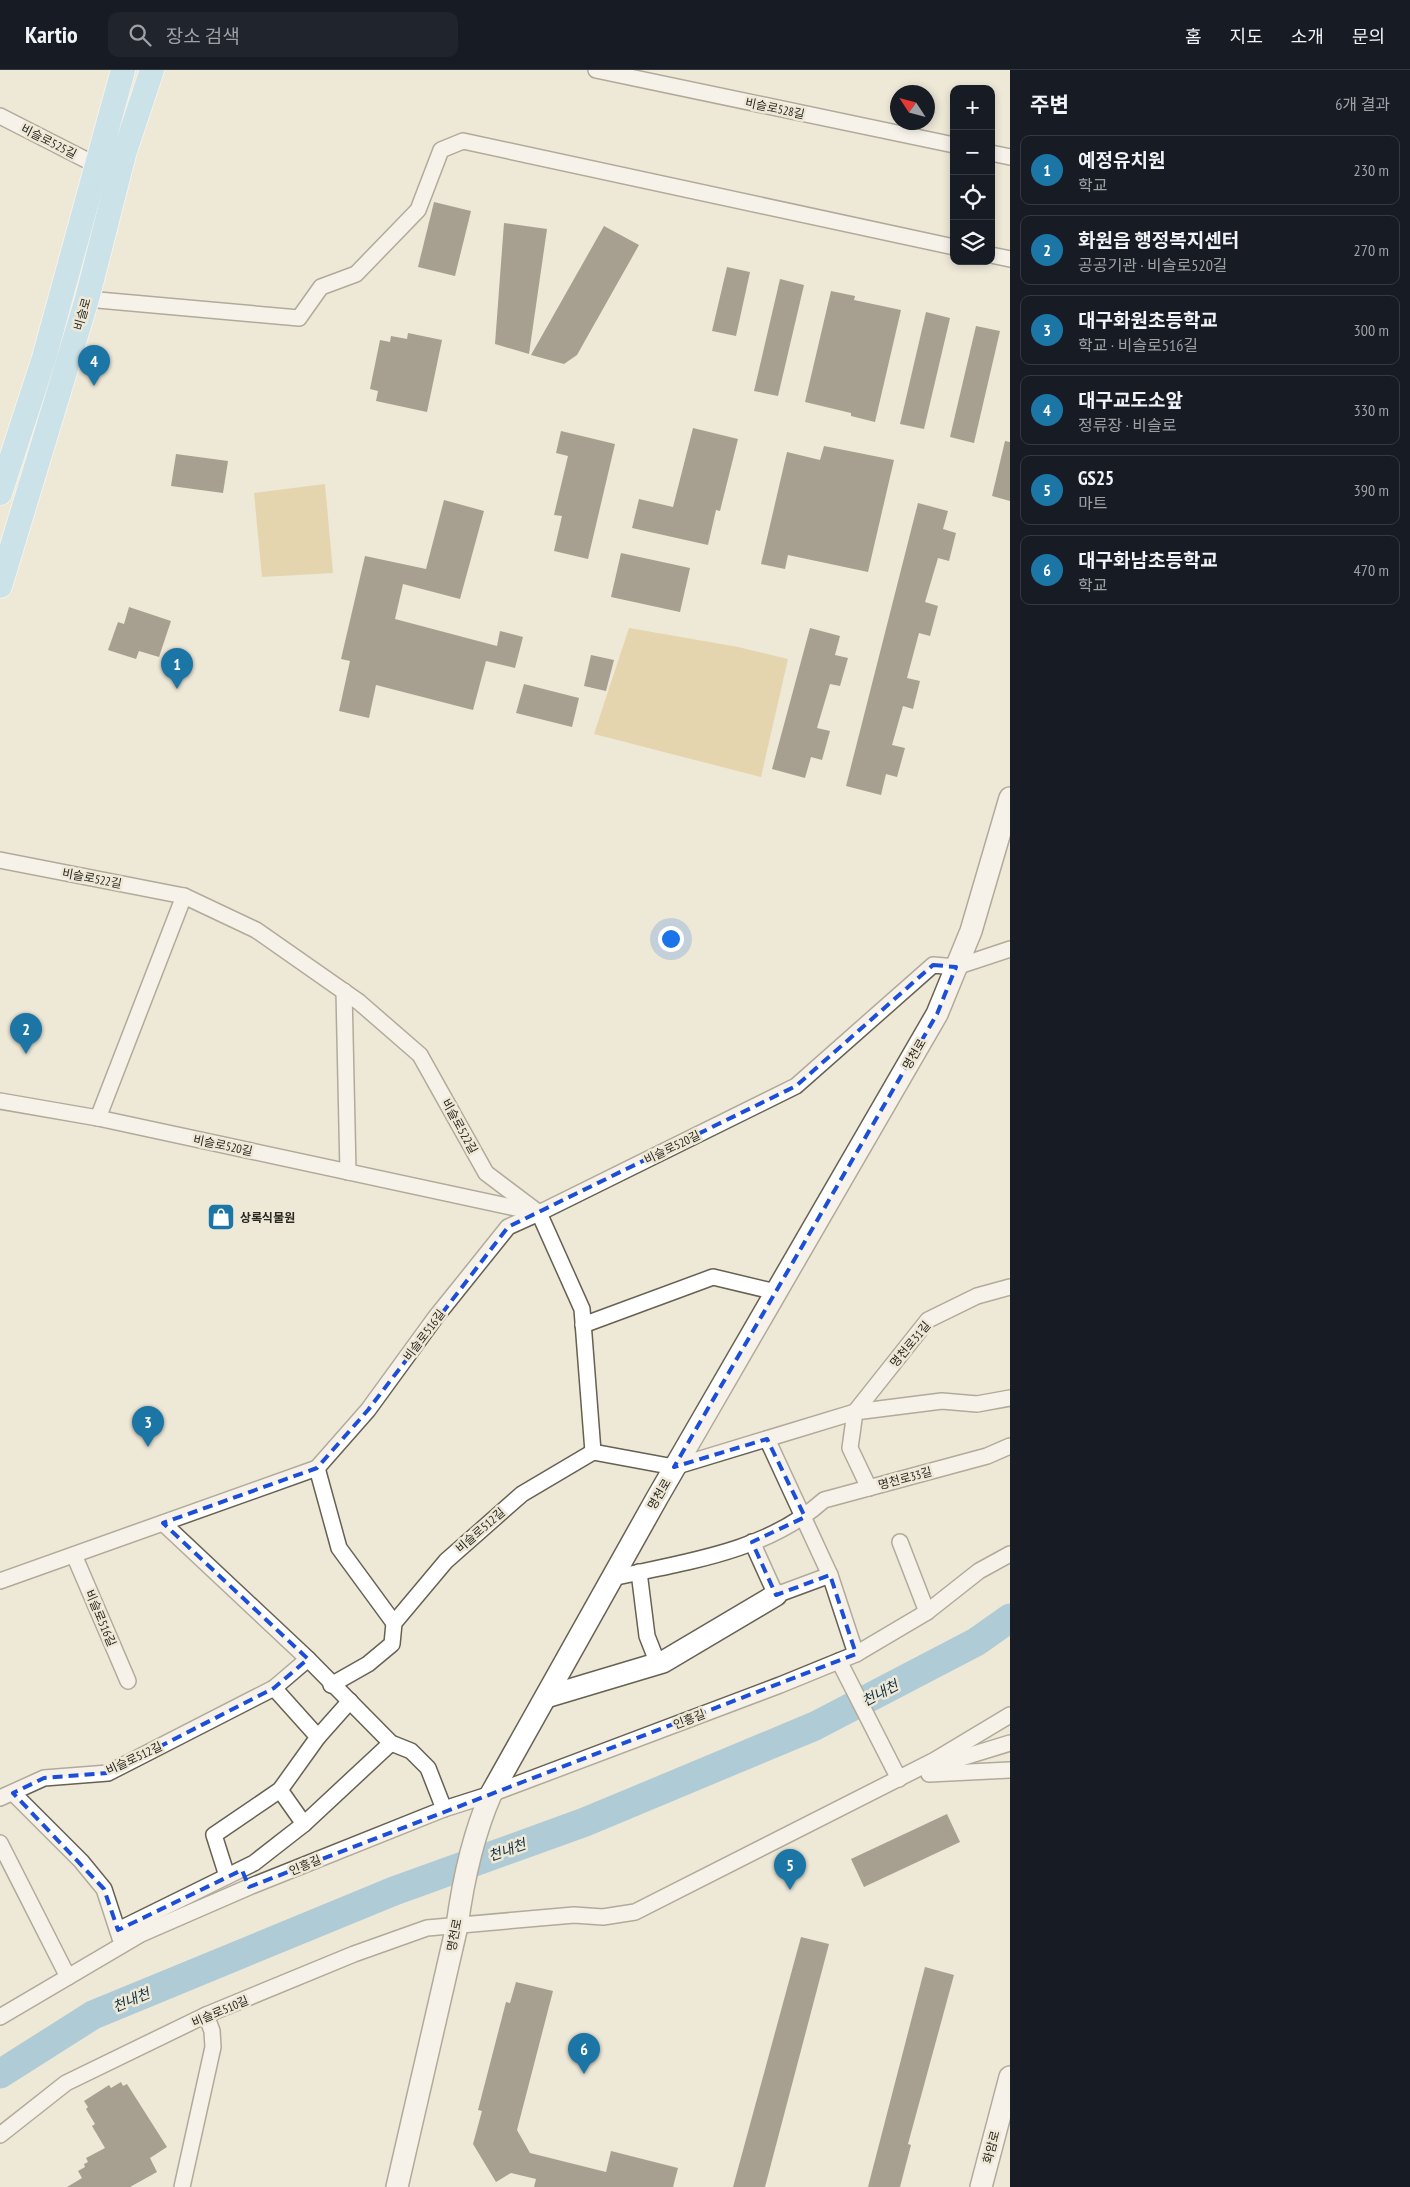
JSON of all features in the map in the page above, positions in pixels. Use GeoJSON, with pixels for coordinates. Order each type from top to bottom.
{"type":"FeatureCollection","features":[{"type":"Feature","properties":{"kind":"main road","name":"비슬로"},"geometry":{"type":"LineString","coordinates":[[0,493],[8,447],[38,378],[123,70]]}},
{"type":"Feature","properties":{"kind":"main road","name":"비슬로"},"geometry":{"type":"LineString","coordinates":[[0,586],[88,292],[124,154],[152,70]]}},
{"type":"Feature","properties":{"kind":"main road"},"geometry":{"type":"LineString","coordinates":[[80,230],[85,246],[77,278],[88,292]]}},
{"type":"Feature","properties":{"kind":"main road"},"geometry":{"type":"LineString","coordinates":[[38,378],[46,381],[51,386],[43,414],[46,435]]}},
{"type":"Feature","properties":{"kind":"street","name":"비슬로528길"},"geometry":{"type":"LineString","coordinates":[[596,70],[950,144]]}},
{"type":"Feature","properties":{"kind":"street","name":"비슬로525길"},"geometry":{"type":"LineString","coordinates":[[0,116],[98,166]]}},
{"type":"Feature","properties":{"kind":"street"},"geometry":{"type":"LineString","coordinates":[[88,292],[299,318],[320,286],[356,274],[418,210],[442,150],[463,141],[950,246]]}},
{"type":"Feature","properties":{"kind":"street"},"geometry":{"type":"LineString","coordinates":[[995,154],[1010,157]]}},
{"type":"Feature","properties":{"kind":"street"},"geometry":{"type":"LineString","coordinates":[[995,256],[1010,260]]}},
{"type":"Feature","properties":{"kind":"street","name":"명천로"},"geometry":{"type":"LineString","coordinates":[[397,2187],[457,1926],[461,1895],[481,1817],[491,1794],[674,1468],[937,1014],[972,931],[1010,798]]}},
{"type":"Feature","properties":{"kind":"street","name":"비슬로522길"},"geometry":{"type":"LineString","coordinates":[[0,860],[184,896],[256,930],[344,991],[420,1055],[486,1172],[539,1213],[582,1309],[593,1452]]}},
{"type":"Feature","properties":{"kind":"street"},"geometry":{"type":"LineString","coordinates":[[98,1118],[184,896]]}},
{"type":"Feature","properties":{"kind":"street"},"geometry":{"type":"LineString","coordinates":[[956,968],[1010,949]]}},
{"type":"Feature","properties":{"kind":"street","name":"비슬로520길"},"geometry":{"type":"LineString","coordinates":[[0,1100],[98,1118],[539,1213],[796,1086],[933,965],[956,968]]}},
{"type":"Feature","properties":{"kind":"street"},"geometry":{"type":"LineString","coordinates":[[344,991],[348,1172]]}},
{"type":"Feature","properties":{"kind":"street","name":"비슬로516길"},"geometry":{"type":"LineString","coordinates":[[0,1581],[317,1468],[368,1410],[436,1318],[508,1227],[539,1213]]}},
{"type":"Feature","properties":{"kind":"street"},"geometry":{"type":"LineString","coordinates":[[583,1325],[712,1277],[776,1292]]}},
{"type":"Feature","properties":{"kind":"street","name":"명천로31길"},"geometry":{"type":"LineString","coordinates":[[855,1412],[928,1320],[977,1296],[1010,1287]]}},
{"type":"Feature","properties":{"kind":"street"},"geometry":{"type":"LineString","coordinates":[[593,1452],[674,1468],[855,1412],[942,1401],[977,1404],[1010,1398]]}},
{"type":"Feature","properties":{"kind":"street"},"geometry":{"type":"LineString","coordinates":[[855,1412],[850,1448],[869,1488]]}},
{"type":"Feature","properties":{"kind":"street"},"geometry":{"type":"LineString","coordinates":[[767,1439],[805,1517],[830,1575],[856,1654]]}},
{"type":"Feature","properties":{"kind":"street","name":"명천로33길"},"geometry":{"type":"LineString","coordinates":[[612,1578],[737,1550],[805,1517],[824,1500],[988,1456],[1010,1446]]}},
{"type":"Feature","properties":{"kind":"street","name":"비슬로512길"},"geometry":{"type":"LineString","coordinates":[[331,1684],[368,1664],[392,1644],[394,1623],[446,1561],[522,1494],[593,1452]]}},
{"type":"Feature","properties":{"kind":"street"},"geometry":{"type":"LineString","coordinates":[[317,1468],[339,1548],[394,1623]]}},
{"type":"Feature","properties":{"kind":"street"},"geometry":{"type":"LineString","coordinates":[[163,1523],[308,1659],[391,1743],[411,1751],[428,1768],[444,1809]]}},
{"type":"Feature","properties":{"kind":"street"},"geometry":{"type":"LineString","coordinates":[[752,1542],[776,1595]]}},
{"type":"Feature","properties":{"kind":"street"},"geometry":{"type":"LineString","coordinates":[[900,1542],[927,1612]]}},
{"type":"Feature","properties":{"kind":"street","name":"인흥길"},"geometry":{"type":"LineString","coordinates":[[0,2017],[141,1934],[249,1887],[444,1809],[491,1794],[856,1654],[927,1612],[979,1571],[1010,1554]]}},
{"type":"Feature","properties":{"kind":"street","name":"비슬로516길"},"geometry":{"type":"LineString","coordinates":[[74,1555],[128,1682]]}},
{"type":"Feature","properties":{"kind":"street"},"geometry":{"type":"LineString","coordinates":[[639,1572],[647,1636],[658,1664]]}},
{"type":"Feature","properties":{"kind":"street"},"geometry":{"type":"LineString","coordinates":[[546,1697],[658,1664],[776,1595],[830,1575]]}},
{"type":"Feature","properties":{"kind":"street","name":"비슬로512길"},"geometry":{"type":"LineString","coordinates":[[7,1796],[44,1778],[108,1773],[274,1688],[308,1659]]}},
{"type":"Feature","properties":{"kind":"street"},"geometry":{"type":"LineString","coordinates":[[839,1661],[903,1776]]}},
{"type":"Feature","properties":{"kind":"street"},"geometry":{"type":"LineString","coordinates":[[274,1688],[318,1737]]}},
{"type":"Feature","properties":{"kind":"street"},"geometry":{"type":"LineString","coordinates":[[227,1876],[214,1834],[280,1790],[318,1737],[350,1701]]}},
{"type":"Feature","properties":{"kind":"street"},"geometry":{"type":"LineString","coordinates":[[903,1776],[1010,1715]]}},
{"type":"Feature","properties":{"kind":"street"},"geometry":{"type":"LineString","coordinates":[[118,1930],[242,1870],[304,1824],[391,1743]]}},
{"type":"Feature","properties":{"kind":"street"},"geometry":{"type":"LineString","coordinates":[[903,1776],[1010,1744]]}},
{"type":"Feature","properties":{"kind":"street"},"geometry":{"type":"LineString","coordinates":[[903,1776],[1010,1770]]}},
{"type":"Feature","properties":{"kind":"street","name":"비슬로510길"},"geometry":{"type":"LineString","coordinates":[[0,2134],[66,2083],[206,2015],[354,1954],[427,1928],[574,1915],[603,1917],[636,1912],[903,1776]]}},
{"type":"Feature","properties":{"kind":"street"},"geometry":{"type":"LineString","coordinates":[[280,1790],[304,1824]]}},
{"type":"Feature","properties":{"kind":"street"},"geometry":{"type":"LineString","coordinates":[[7,1796],[81,1861],[104,1889],[123,1945]]}},
{"type":"Feature","properties":{"kind":"street"},"geometry":{"type":"LineString","coordinates":[[0,1842],[68,1977]]}},
{"type":"Feature","properties":{"kind":"street"},"geometry":{"type":"LineString","coordinates":[[242,1870],[249,1887]]}},
{"type":"Feature","properties":{"kind":"street"},"geometry":{"type":"LineString","coordinates":[[182,2187],[213,2047],[212,2031],[206,2015]]}},
{"type":"Feature","properties":{"kind":"street","name":"화암로"},"geometry":{"type":"LineString","coordinates":[[981,2187],[1010,2078]]}},
{"type":"Feature","properties":{"kind":"highlighted area"},"geometry":{"type":"Polygon","coordinates":[[[933,965],[956,967],[937,1014],[674,1467],[767,1439],[805,1517],[752,1542],[776,1595],[830,1575],[856,1654],[249,1887],[242,1870],[118,1930],[104,1889],[13,1793],[44,1778],[108,1773],[274,1688],[308,1659],[163,1523],[317,1468],[368,1410],[508,1227],[796,1086],[933,965]]]}},
{"type":"Feature","properties":{"kind":"shaded area"},"geometry":{"type":"Polygon","coordinates":[[[325,484],[333,573],[262,577],[254,493],[325,484]]]}},
{"type":"Feature","properties":{"kind":"shaded area"},"geometry":{"type":"Polygon","coordinates":[[[629,628],[738,647],[788,659],[761,777],[594,734],[629,628]]]}},
{"type":"Feature","properties":{"kind":"building"},"geometry":{"type":"Polygon","coordinates":[[[434,202],[471,211],[455,276],[418,267],[434,202]]]}},
{"type":"Feature","properties":{"kind":"building"},"geometry":{"type":"Polygon","coordinates":[[[504,223],[547,229],[529,354],[495,344],[504,223]]]}},
{"type":"Feature","properties":{"kind":"building"},"geometry":{"type":"Polygon","coordinates":[[[604,226],[639,245],[577,355],[564,364],[531,355],[604,226]]]}},
{"type":"Feature","properties":{"kind":"building"},"geometry":{"type":"Polygon","coordinates":[[[727,267],[750,272],[736,336],[712,331],[727,267]]]}},
{"type":"Feature","properties":{"kind":"building"},"geometry":{"type":"Polygon","coordinates":[[[780,279],[804,285],[778,396],[754,391],[780,279]]]}},
{"type":"Feature","properties":{"kind":"building"},"geometry":{"type":"Polygon","coordinates":[[[831,291],[855,296],[854,300],[901,310],[875,422],[851,416],[851,413],[805,402],[831,291]]]}},
{"type":"Feature","properties":{"kind":"building"},"geometry":{"type":"Polygon","coordinates":[[[926,312],[950,318],[924,429],[900,424],[926,312]]]}},
{"type":"Feature","properties":{"kind":"building"},"geometry":{"type":"Polygon","coordinates":[[[976,326],[1000,331],[974,443],[950,437],[976,326]]]}},
{"type":"Feature","properties":{"kind":"building"},"geometry":{"type":"Polygon","coordinates":[[[408,333],[442,340],[427,412],[376,401],[378,391],[370,389],[380,340],[390,342],[391,336],[407,339],[408,333]]]}},
{"type":"Feature","properties":{"kind":"building"},"geometry":{"type":"Polygon","coordinates":[[[693,428],[738,439],[720,511],[716,510],[708,545],[632,528],[639,499],[673,507],[693,428]]]}},
{"type":"Feature","properties":{"kind":"building"},"geometry":{"type":"Polygon","coordinates":[[[561,431],[615,444],[588,559],[554,551],[562,516],[554,515],[568,456],[556,453],[561,431]]]}},
{"type":"Feature","properties":{"kind":"building"},"geometry":{"type":"Polygon","coordinates":[[[1005,441],[1010,442],[1010,501],[992,496],[1005,441]]]}},
{"type":"Feature","properties":{"kind":"building"},"geometry":{"type":"Polygon","coordinates":[[[824,446],[894,460],[868,572],[788,555],[785,569],[761,564],[787,452],[820,460],[824,446]]]}},
{"type":"Feature","properties":{"kind":"building"},"geometry":{"type":"Polygon","coordinates":[[[176,454],[228,461],[223,493],[171,486],[176,454]]]}},
{"type":"Feature","properties":{"kind":"building"},"geometry":{"type":"Polygon","coordinates":[[[444,500],[484,511],[460,599],[403,584],[395,619],[497,646],[500,631],[523,637],[515,668],[486,661],[473,710],[376,685],[369,718],[339,711],[350,661],[341,659],[365,556],[426,569],[444,500]]]}},
{"type":"Feature","properties":{"kind":"building"},"geometry":{"type":"Polygon","coordinates":[[[918,503],[948,511],[943,529],[956,533],[949,561],[938,558],[925,602],[938,606],[930,636],[919,633],[907,678],[920,681],[913,709],[903,706],[892,745],[905,748],[897,777],[886,774],[881,795],[846,786],[918,503]]]}},
{"type":"Feature","properties":{"kind":"building"},"geometry":{"type":"Polygon","coordinates":[[[621,553],[690,568],[680,612],[611,597],[621,553]]]}},
{"type":"Feature","properties":{"kind":"building"},"geometry":{"type":"Polygon","coordinates":[[[129,607],[171,621],[159,657],[139,651],[136,659],[108,650],[118,622],[124,624],[129,607]]]}},
{"type":"Feature","properties":{"kind":"building"},"geometry":{"type":"Polygon","coordinates":[[[810,628],[840,636],[835,655],[848,658],[840,686],[830,684],[817,728],[830,731],[822,760],[811,757],[805,778],[772,769],[810,628]]]}},
{"type":"Feature","properties":{"kind":"building"},"geometry":{"type":"Polygon","coordinates":[[[591,655],[614,660],[606,691],[584,686],[591,655]]]}},
{"type":"Feature","properties":{"kind":"building"},"geometry":{"type":"Polygon","coordinates":[[[524,684],[579,698],[572,727],[516,713],[524,684]]]}},
{"type":"Feature","properties":{"kind":"building"},"geometry":{"type":"Polygon","coordinates":[[[947,1814],[960,1842],[864,1887],[851,1859],[947,1814]]]}},
{"type":"Feature","properties":{"kind":"building"},"geometry":{"type":"Polygon","coordinates":[[[801,1937],[829,1944],[765,2187],[733,2187],[801,1937]]]}},
{"type":"Feature","properties":{"kind":"building"},"geometry":{"type":"Polygon","coordinates":[[[925,1967],[954,1975],[908,2144],[911,2145],[900,2187],[868,2187],[925,1967]]]}},
{"type":"Feature","properties":{"kind":"building"},"geometry":{"type":"Polygon","coordinates":[[[516,1982],[553,1991],[517,2130],[530,2153],[606,2172],[611,2151],[678,2168],[673,2187],[534,2187],[536,2179],[511,2173],[496,2182],[473,2144],[482,2111],[478,2110],[506,2002],[510,2003],[516,1982]]]}},
{"type":"Feature","properties":{"kind":"building"},"geometry":{"type":"Polygon","coordinates":[[[121,2082],[123,2086],[127,2084],[167,2147],[150,2158],[157,2172],[130,2187],[67,2187],[82,2178],[78,2171],[85,2167],[84,2164],[88,2162],[86,2158],[105,2148],[92,2126],[95,2124],[86,2109],[88,2107],[84,2101],[109,2085],[111,2088],[121,2082]]]}},
{"type":"Feature","properties":{"kind":"waterway","name":"천내천"},"geometry":{"type":"LineString","coordinates":[[0,2074],[93,2015],[394,1891],[585,1822],[815,1726],[976,1642],[1010,1618]]}},
{"type":"Feature","properties":{"kind":"place","name":"대구교도소앞"},"geometry":{"type":"Point","coordinates":[94,386]}},
{"type":"Feature","properties":{"kind":"place","name":"예정유치원"},"geometry":{"type":"Point","coordinates":[177,689]}},
{"type":"Feature","properties":{"kind":"place","name":"화원읍 행정복지센터"},"geometry":{"type":"Point","coordinates":[26,1054]}},
{"type":"Feature","properties":{"kind":"place","name":"상록식물원"},"geometry":{"type":"Point","coordinates":[221,1217]}},
{"type":"Feature","properties":{"kind":"place","name":"대구화원초등학교"},"geometry":{"type":"Point","coordinates":[148,1447]}},
{"type":"Feature","properties":{"kind":"place","name":"GS25"},"geometry":{"type":"Point","coordinates":[790,1890]}},
{"type":"Feature","properties":{"kind":"place","name":"대구화남초등학교"},"geometry":{"type":"Point","coordinates":[584,2074]}}]}
